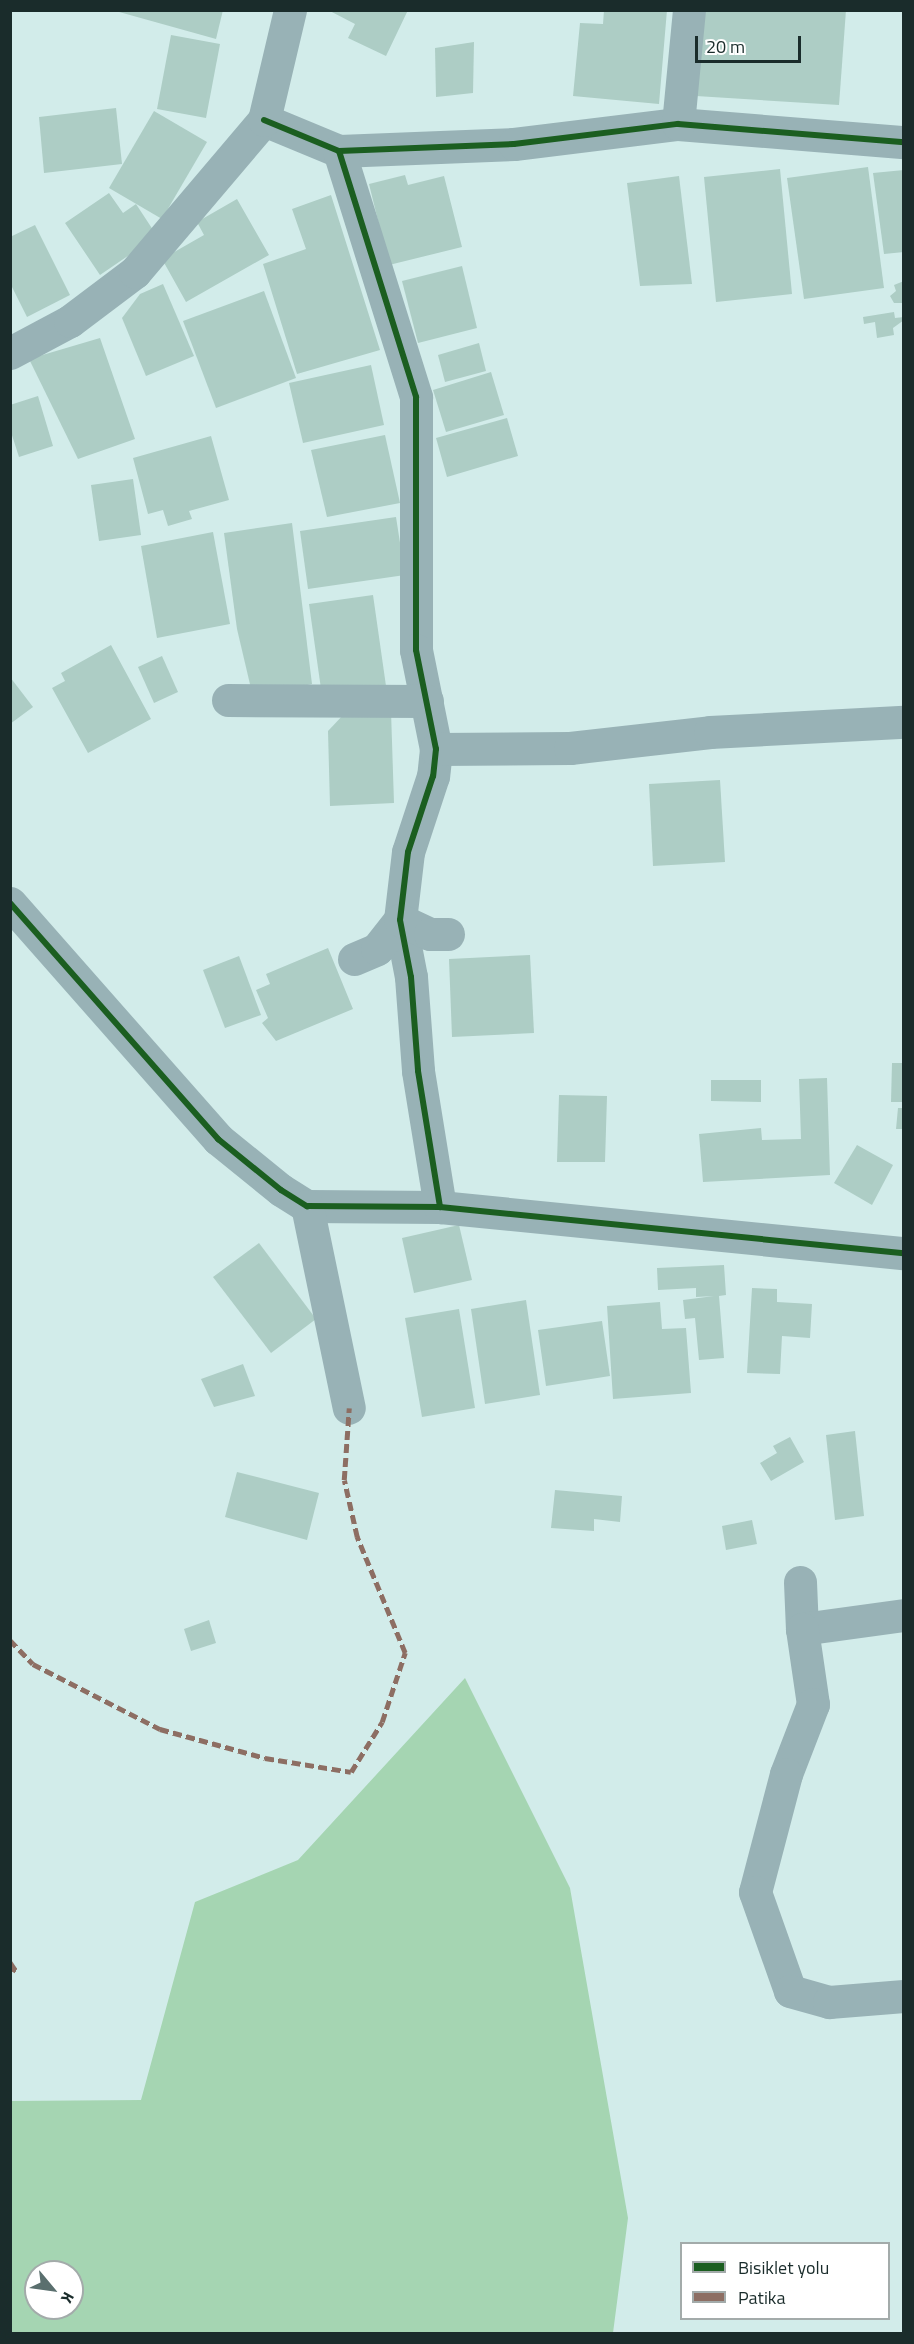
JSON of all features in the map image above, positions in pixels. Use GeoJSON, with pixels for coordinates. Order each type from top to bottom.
{"type":"FeatureCollection","features":[{"type":"Feature","properties":{"kind":"street"},"geometry":{"type":"LineString","coordinates":[[10,353],[70,321],[135,272],[264,120],[290,10]]}},
{"type":"Feature","properties":{"kind":"street"},"geometry":{"type":"LineString","coordinates":[[678,124],[688,10]]}},
{"type":"Feature","properties":{"kind":"street"},"geometry":{"type":"LineString","coordinates":[[264,120],[339,151],[514,144],[678,124],[903,142]]}},
{"type":"Feature","properties":{"kind":"street"},"geometry":{"type":"LineString","coordinates":[[339,151],[416,398],[416,650],[436,749],[433,776],[408,852],[400,920],[411,977],[418,1071],[440,1207]]}},
{"type":"Feature","properties":{"kind":"street"},"geometry":{"type":"LineString","coordinates":[[228,700],[427,701]]}},
{"type":"Feature","properties":{"kind":"street"},"geometry":{"type":"LineString","coordinates":[[436,749],[570,748],[710,732],[903,722]]}},
{"type":"Feature","properties":{"kind":"street"},"geometry":{"type":"LineString","coordinates":[[10,903],[218,1139],[281,1190],[307,1206],[440,1207],[903,1253]]}},
{"type":"Feature","properties":{"kind":"street"},"geometry":{"type":"LineString","coordinates":[[400,920],[430,934],[448,934]]}},
{"type":"Feature","properties":{"kind":"street"},"geometry":{"type":"LineString","coordinates":[[354,959],[376,950],[400,920]]}},
{"type":"Feature","properties":{"kind":"street"},"geometry":{"type":"LineString","coordinates":[[307,1206],[349,1408]]}},
{"type":"Feature","properties":{"kind":"street"},"geometry":{"type":"LineString","coordinates":[[800,1582],[802,1629],[813,1704],[786,1774],[755,1892],[790,1991],[828,2002],[903,1996]]}},
{"type":"Feature","properties":{"kind":"street"},"geometry":{"type":"LineString","coordinates":[[802,1629],[903,1615]]}},
{"type":"Feature","properties":{"kind":"green space"},"geometry":{"type":"Polygon","coordinates":[[[465,1678],[570,1888],[628,2218],[613,2333],[11,2333],[11,2101],[141,2100],[195,1902],[298,1860],[465,1678]]]}},
{"type":"Feature","properties":{"kind":"building"},"geometry":{"type":"Polygon","coordinates":[[[112,10],[223,10],[216,39],[112,10]]]}},
{"type":"Feature","properties":{"kind":"building"},"geometry":{"type":"Polygon","coordinates":[[[328,10],[408,10],[386,56],[348,38],[355,24],[328,10]]]}},
{"type":"Feature","properties":{"kind":"building"},"geometry":{"type":"Polygon","coordinates":[[[604,10],[667,10],[659,104],[573,96],[580,23],[603,24],[604,10]]]}},
{"type":"Feature","properties":{"kind":"building"},"geometry":{"type":"Polygon","coordinates":[[[701,10],[846,10],[839,105],[696,96],[701,10]]]}},
{"type":"Feature","properties":{"kind":"building"},"geometry":{"type":"Polygon","coordinates":[[[171,35],[220,44],[206,118],[157,109],[171,35]]]}},
{"type":"Feature","properties":{"kind":"building"},"geometry":{"type":"Polygon","coordinates":[[[474,42],[473,93],[436,97],[435,48],[474,42]]]}},
{"type":"Feature","properties":{"kind":"building"},"geometry":{"type":"Polygon","coordinates":[[[116,108],[122,164],[44,173],[39,117],[116,108]]]}},
{"type":"Feature","properties":{"kind":"building"},"geometry":{"type":"Polygon","coordinates":[[[154,111],[207,142],[162,219],[109,188],[154,111]]]}},
{"type":"Feature","properties":{"kind":"building"},"geometry":{"type":"Polygon","coordinates":[[[868,167],[884,288],[804,299],[787,178],[868,167]]]}},
{"type":"Feature","properties":{"kind":"building"},"geometry":{"type":"Polygon","coordinates":[[[780,169],[792,294],[716,302],[704,177],[780,169]]]}},
{"type":"Feature","properties":{"kind":"building"},"geometry":{"type":"Polygon","coordinates":[[[904,170],[904,252],[884,254],[873,173],[904,170]]]}},
{"type":"Feature","properties":{"kind":"building"},"geometry":{"type":"Polygon","coordinates":[[[405,175],[408,185],[444,176],[462,247],[389,265],[369,184],[405,175]]]}},
{"type":"Feature","properties":{"kind":"building"},"geometry":{"type":"Polygon","coordinates":[[[679,176],[692,284],[640,286],[627,183],[679,176]]]}},
{"type":"Feature","properties":{"kind":"building"},"geometry":{"type":"Polygon","coordinates":[[[109,193],[123,213],[136,204],[157,236],[100,275],[65,223],[109,193]]]}},
{"type":"Feature","properties":{"kind":"building"},"geometry":{"type":"Polygon","coordinates":[[[331,195],[380,350],[297,374],[263,264],[306,249],[292,209],[331,195]]]}},
{"type":"Feature","properties":{"kind":"building"},"geometry":{"type":"Polygon","coordinates":[[[237,199],[269,255],[186,302],[162,259],[204,235],[197,222],[237,199]]]}},
{"type":"Feature","properties":{"kind":"building"},"geometry":{"type":"Polygon","coordinates":[[[35,225],[70,295],[27,317],[10,283],[10,237],[35,225]]]}},
{"type":"Feature","properties":{"kind":"building"},"geometry":{"type":"Polygon","coordinates":[[[462,266],[477,328],[418,343],[402,281],[462,266]]]}},
{"type":"Feature","properties":{"kind":"building"},"geometry":{"type":"Polygon","coordinates":[[[904,281],[904,303],[894,303],[890,296],[896,291],[894,285],[904,281]]]}},
{"type":"Feature","properties":{"kind":"building"},"geometry":{"type":"Polygon","coordinates":[[[163,284],[194,356],[146,376],[122,318],[140,294],[163,284]]]}},
{"type":"Feature","properties":{"kind":"building"},"geometry":{"type":"Polygon","coordinates":[[[264,291],[296,378],[216,408],[183,321],[264,291]]]}},
{"type":"Feature","properties":{"kind":"building"},"geometry":{"type":"Polygon","coordinates":[[[894,312],[895,318],[904,317],[904,320],[893,328],[894,335],[877,338],[875,322],[864,324],[863,317],[894,312]]]}},
{"type":"Feature","properties":{"kind":"building"},"geometry":{"type":"Polygon","coordinates":[[[100,338],[135,439],[78,459],[29,359],[100,338]]]}},
{"type":"Feature","properties":{"kind":"building"},"geometry":{"type":"Polygon","coordinates":[[[479,343],[486,371],[445,382],[438,355],[479,343]]]}},
{"type":"Feature","properties":{"kind":"building"},"geometry":{"type":"Polygon","coordinates":[[[371,365],[384,425],[303,443],[289,383],[371,365]]]}},
{"type":"Feature","properties":{"kind":"building"},"geometry":{"type":"Polygon","coordinates":[[[491,372],[504,415],[446,432],[433,390],[491,372]]]}},
{"type":"Feature","properties":{"kind":"building"},"geometry":{"type":"Polygon","coordinates":[[[38,396],[53,446],[19,457],[10,429],[10,405],[38,396]]]}},
{"type":"Feature","properties":{"kind":"building"},"geometry":{"type":"Polygon","coordinates":[[[507,418],[518,456],[447,477],[436,438],[507,418]]]}},
{"type":"Feature","properties":{"kind":"building"},"geometry":{"type":"Polygon","coordinates":[[[385,435],[400,503],[327,517],[311,450],[385,435]]]}},
{"type":"Feature","properties":{"kind":"building"},"geometry":{"type":"Polygon","coordinates":[[[211,436],[229,500],[189,511],[192,519],[168,526],[163,510],[148,514],[133,458],[211,436]]]}},
{"type":"Feature","properties":{"kind":"building"},"geometry":{"type":"Polygon","coordinates":[[[133,479],[141,535],[99,541],[91,485],[133,479]]]}},
{"type":"Feature","properties":{"kind":"building"},"geometry":{"type":"Polygon","coordinates":[[[396,517],[405,575],[308,589],[300,531],[396,517]]]}},
{"type":"Feature","properties":{"kind":"building"},"geometry":{"type":"Polygon","coordinates":[[[292,523],[312,684],[253,697],[237,629],[224,533],[292,523]]]}},
{"type":"Feature","properties":{"kind":"building"},"geometry":{"type":"Polygon","coordinates":[[[213,532],[230,624],[157,638],[141,546],[213,532]]]}},
{"type":"Feature","properties":{"kind":"building"},"geometry":{"type":"Polygon","coordinates":[[[373,595],[386,686],[322,696],[309,604],[373,595]]]}},
{"type":"Feature","properties":{"kind":"building"},"geometry":{"type":"Polygon","coordinates":[[[111,645],[151,719],[88,753],[52,688],[65,681],[61,673],[111,645]]]}},
{"type":"Feature","properties":{"kind":"building"},"geometry":{"type":"Polygon","coordinates":[[[162,656],[178,692],[154,703],[138,667],[162,656]]]}},
{"type":"Feature","properties":{"kind":"building"},"geometry":{"type":"Polygon","coordinates":[[[10,677],[33,707],[10,724],[10,677]]]}},
{"type":"Feature","properties":{"kind":"building"},"geometry":{"type":"Polygon","coordinates":[[[391,711],[394,803],[330,806],[328,731],[345,713],[391,711]]]}},
{"type":"Feature","properties":{"kind":"building"},"geometry":{"type":"Polygon","coordinates":[[[720,780],[725,862],[653,866],[649,784],[720,780]]]}},
{"type":"Feature","properties":{"kind":"building"},"geometry":{"type":"Polygon","coordinates":[[[328,948],[353,1009],[276,1041],[262,1023],[268,1018],[256,990],[270,984],[266,974],[328,948]]]}},
{"type":"Feature","properties":{"kind":"building"},"geometry":{"type":"Polygon","coordinates":[[[530,955],[534,1033],[452,1037],[449,959],[530,955]]]}},
{"type":"Feature","properties":{"kind":"building"},"geometry":{"type":"Polygon","coordinates":[[[239,956],[261,1015],[225,1028],[203,970],[239,956]]]}},
{"type":"Feature","properties":{"kind":"building"},"geometry":{"type":"Polygon","coordinates":[[[892,1063],[904,1063],[904,1102],[891,1102],[892,1063]]]}},
{"type":"Feature","properties":{"kind":"building"},"geometry":{"type":"Polygon","coordinates":[[[827,1078],[830,1175],[703,1182],[699,1134],[761,1128],[762,1140],[801,1139],[799,1079],[827,1078]]]}},
{"type":"Feature","properties":{"kind":"building"},"geometry":{"type":"Polygon","coordinates":[[[711,1080],[761,1080],[761,1102],[711,1101],[711,1080]]]}},
{"type":"Feature","properties":{"kind":"building"},"geometry":{"type":"Polygon","coordinates":[[[559,1095],[607,1096],[605,1162],[557,1162],[559,1095]]]}},
{"type":"Feature","properties":{"kind":"building"},"geometry":{"type":"Polygon","coordinates":[[[898,1108],[904,1108],[904,1129],[896,1129],[898,1108]]]}},
{"type":"Feature","properties":{"kind":"building"},"geometry":{"type":"Polygon","coordinates":[[[857,1145],[893,1165],[872,1205],[834,1183],[857,1145]]]}},
{"type":"Feature","properties":{"kind":"building"},"geometry":{"type":"Polygon","coordinates":[[[459,1225],[472,1280],[414,1293],[402,1238],[459,1225]]]}},
{"type":"Feature","properties":{"kind":"building"},"geometry":{"type":"Polygon","coordinates":[[[259,1243],[316,1319],[271,1353],[213,1277],[259,1243]]]}},
{"type":"Feature","properties":{"kind":"building"},"geometry":{"type":"Polygon","coordinates":[[[724,1265],[726,1295],[719,1296],[724,1358],[699,1360],[695,1318],[685,1319],[683,1300],[714,1296],[696,1297],[696,1288],[658,1290],[657,1268],[724,1265]]]}},
{"type":"Feature","properties":{"kind":"building"},"geometry":{"type":"Polygon","coordinates":[[[752,1288],[777,1289],[777,1302],[812,1304],[810,1338],[782,1336],[780,1374],[747,1373],[752,1288]]]}},
{"type":"Feature","properties":{"kind":"building"},"geometry":{"type":"Polygon","coordinates":[[[526,1300],[540,1395],[485,1404],[471,1309],[526,1300]]]}},
{"type":"Feature","properties":{"kind":"building"},"geometry":{"type":"Polygon","coordinates":[[[660,1302],[662,1329],[686,1328],[691,1393],[613,1399],[607,1306],[660,1302]]]}},
{"type":"Feature","properties":{"kind":"building"},"geometry":{"type":"Polygon","coordinates":[[[459,1309],[475,1408],[422,1417],[405,1318],[459,1309]]]}},
{"type":"Feature","properties":{"kind":"building"},"geometry":{"type":"Polygon","coordinates":[[[602,1321],[610,1376],[546,1386],[538,1330],[602,1321]]]}},
{"type":"Feature","properties":{"kind":"building"},"geometry":{"type":"Polygon","coordinates":[[[243,1364],[255,1396],[214,1407],[201,1379],[243,1364]]]}},
{"type":"Feature","properties":{"kind":"building"},"geometry":{"type":"Polygon","coordinates":[[[855,1431],[864,1516],[835,1520],[826,1435],[855,1431]]]}},
{"type":"Feature","properties":{"kind":"building"},"geometry":{"type":"Polygon","coordinates":[[[790,1437],[804,1462],[771,1481],[760,1463],[777,1453],[773,1446],[790,1437]]]}},
{"type":"Feature","properties":{"kind":"building"},"geometry":{"type":"Polygon","coordinates":[[[237,1472],[319,1493],[307,1540],[225,1517],[237,1472]]]}},
{"type":"Feature","properties":{"kind":"building"},"geometry":{"type":"Polygon","coordinates":[[[555,1490],[622,1496],[620,1522],[594,1519],[594,1531],[551,1528],[555,1490]]]}},
{"type":"Feature","properties":{"kind":"building"},"geometry":{"type":"Polygon","coordinates":[[[752,1520],[757,1544],[726,1550],[722,1526],[752,1520]]]}},
{"type":"Feature","properties":{"kind":"building"},"geometry":{"type":"Polygon","coordinates":[[[209,1620],[216,1643],[191,1651],[184,1629],[209,1620]]]}},
{"type":"Feature","properties":{"kind":"marked path"},"geometry":{"type":"LineString","coordinates":[[10,1640],[33,1664],[160,1729],[265,1758],[351,1772],[382,1722],[405,1653],[357,1537],[344,1480],[349,1408]]}},
{"type":"Feature","properties":{"kind":"marked path"},"geometry":{"type":"LineString","coordinates":[[10,1962],[16,1971],[10,1968]]}},
{"type":"Feature","properties":{"kind":"cycle path"},"geometry":{"type":"LineString","coordinates":[[264,120],[339,151],[514,144],[678,124],[904,142]]}},
{"type":"Feature","properties":{"kind":"cycle path"},"geometry":{"type":"LineString","coordinates":[[339,151],[416,397],[416,650],[436,749],[433,776],[408,852],[400,920],[411,977],[418,1071],[440,1207]]}},
{"type":"Feature","properties":{"kind":"cycle path"},"geometry":{"type":"LineString","coordinates":[[10,903],[218,1139],[281,1190],[307,1206],[440,1207],[904,1253]]}}]}
